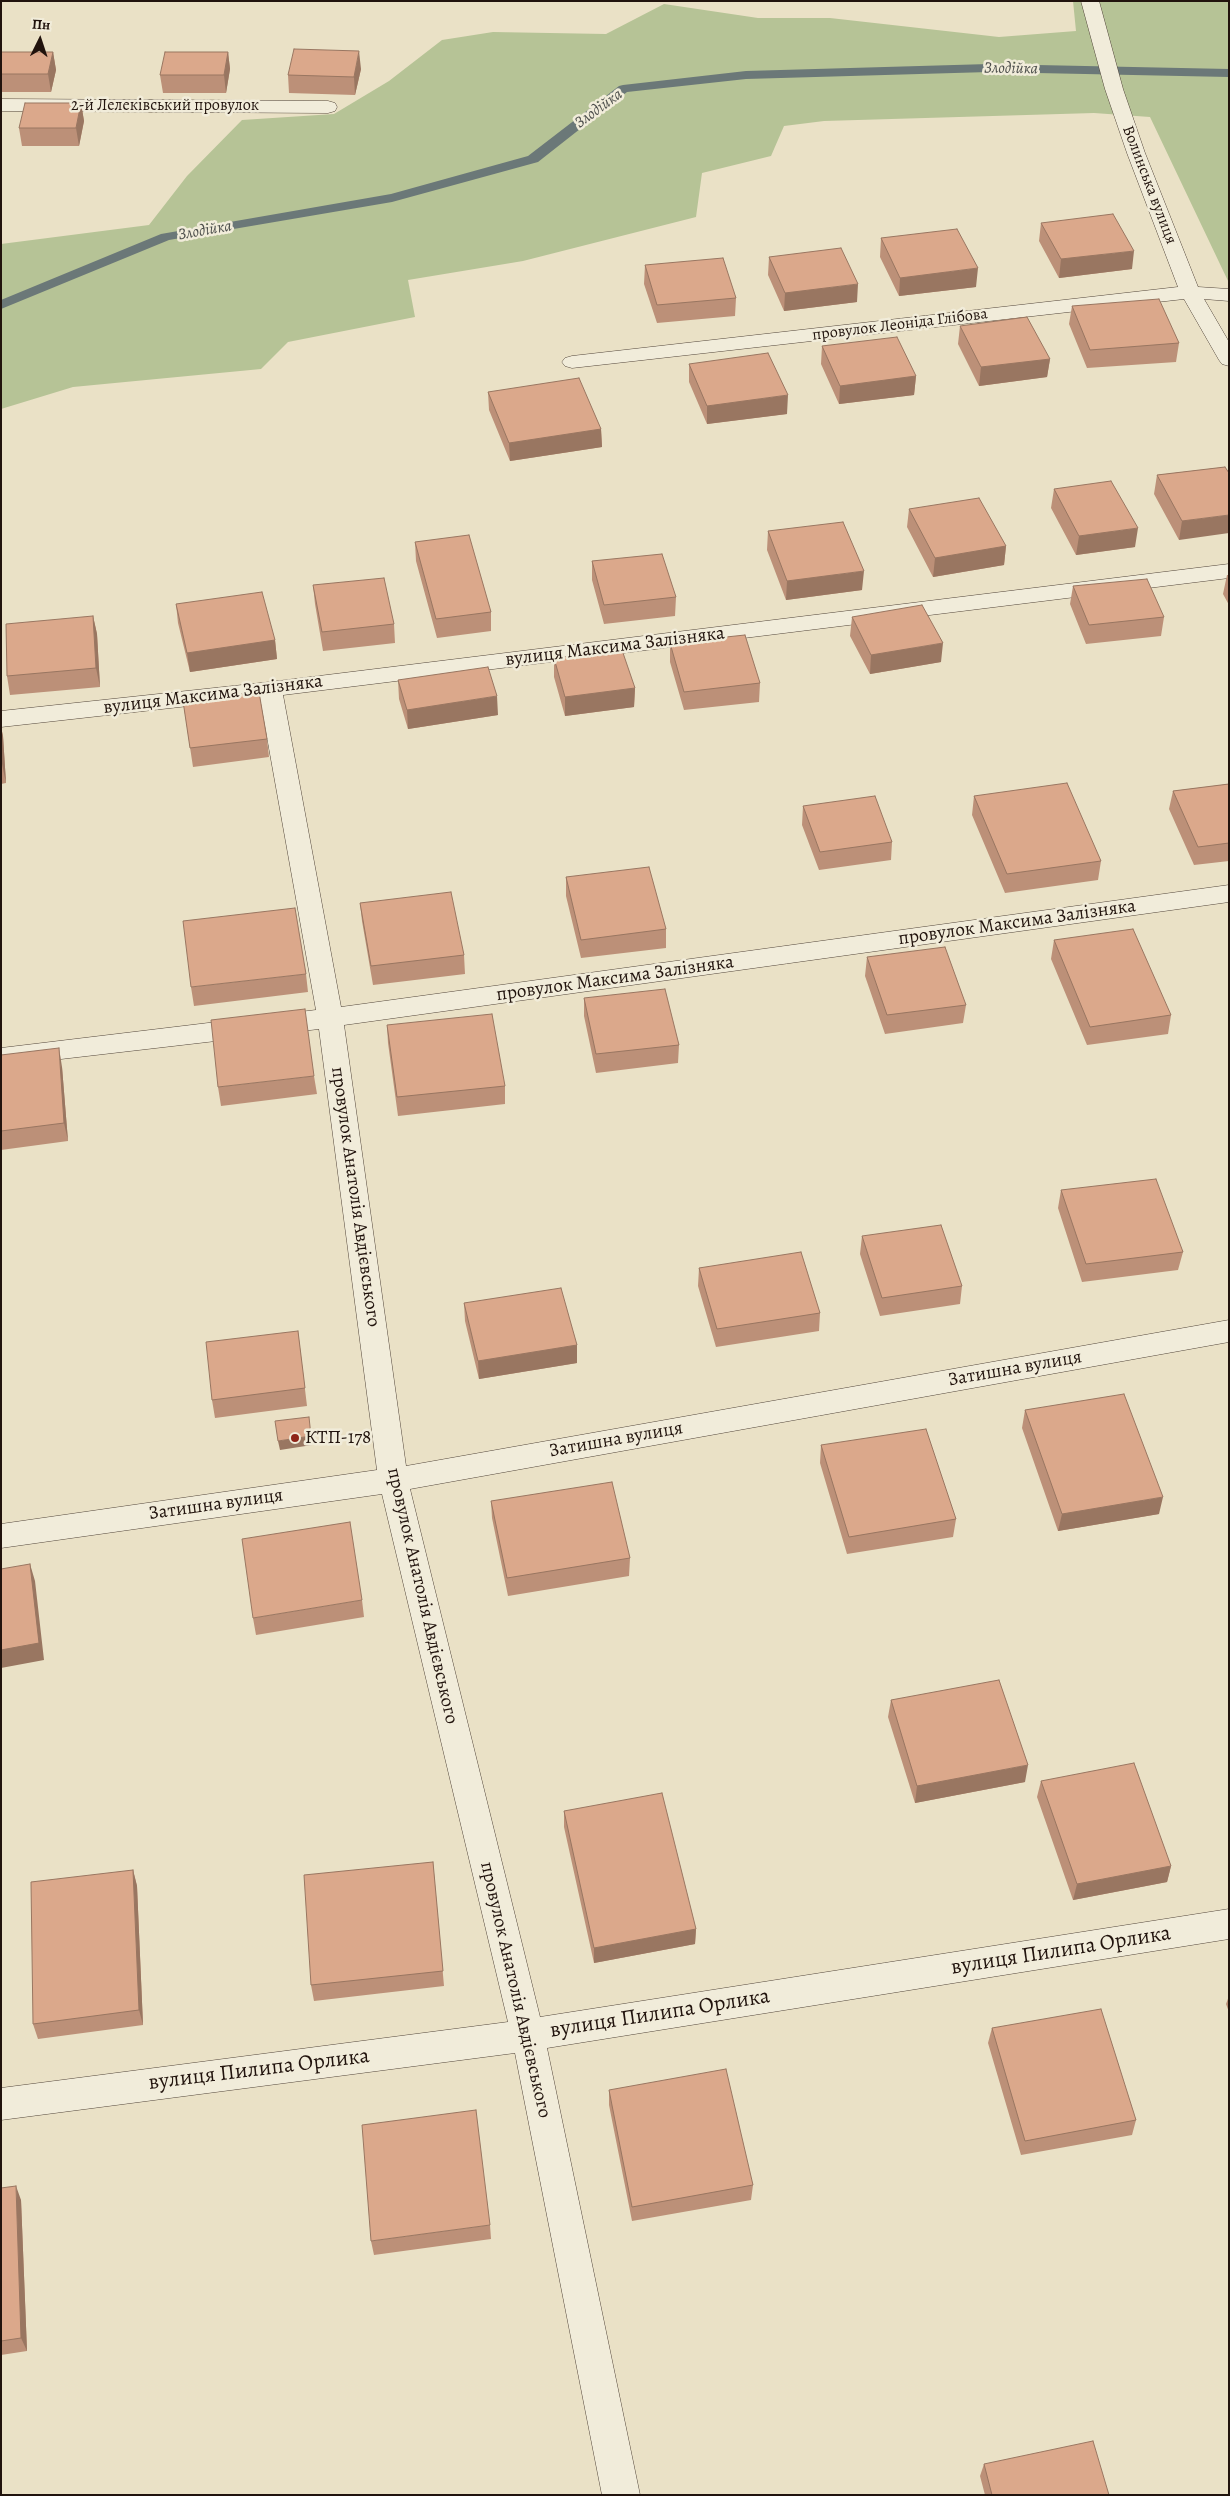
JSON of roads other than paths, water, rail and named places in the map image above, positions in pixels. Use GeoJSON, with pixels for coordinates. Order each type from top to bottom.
{"type":"FeatureCollection","features":[{"type":"Feature","properties":{"kind":"street","name":"Волинська вулиця"},"geometry":{"type":"LineString","coordinates":[[1090,1],[1114,89],[1136,153],[1190,292],[1229,360]]}},
{"type":"Feature","properties":{"kind":"street","name":"2-й Лелеківський провулок"},"geometry":{"type":"LineString","coordinates":[[1,105],[328,107]]}},
{"type":"Feature","properties":{"kind":"street","name":"провулок Леоніда Глібова"},"geometry":{"type":"LineString","coordinates":[[572,362],[1190,292],[1229,295]]}},
{"type":"Feature","properties":{"kind":"street","name":"вулиця Максима Залізняка"},"geometry":{"type":"LineString","coordinates":[[1,719],[270,689],[1229,571]]}},
{"type":"Feature","properties":{"kind":"street","name":"провулок Анатолія Авдієвського"},"geometry":{"type":"LineString","coordinates":[[270,689],[330,1018],[393,1480],[528,2035],[621,2495]]}},
{"type":"Feature","properties":{"kind":"street","name":"провулок Максима Залізняка"},"geometry":{"type":"LineString","coordinates":[[1,1057],[330,1018],[1229,893]]}},
{"type":"Feature","properties":{"kind":"street","name":"Затишна вулиця"},"geometry":{"type":"LineString","coordinates":[[1,1536],[393,1480],[1229,1331]]}},
{"type":"Feature","properties":{"kind":"street","name":"вулиця Пилипа Орлика"},"geometry":{"type":"LineString","coordinates":[[1,2104],[528,2035],[1229,1924]]}},
{"type":"Feature","properties":{"kind":"waterway","name":"Злодійка"},"geometry":{"type":"LineString","coordinates":[[1,305],[166,237],[392,198],[533,159],[623,89],[746,75],[989,68],[1229,73]]}},
{"type":"Feature","properties":{"kind":"place","name":"КТП-178"},"geometry":{"type":"Point","coordinates":[295,1438]}}]}
